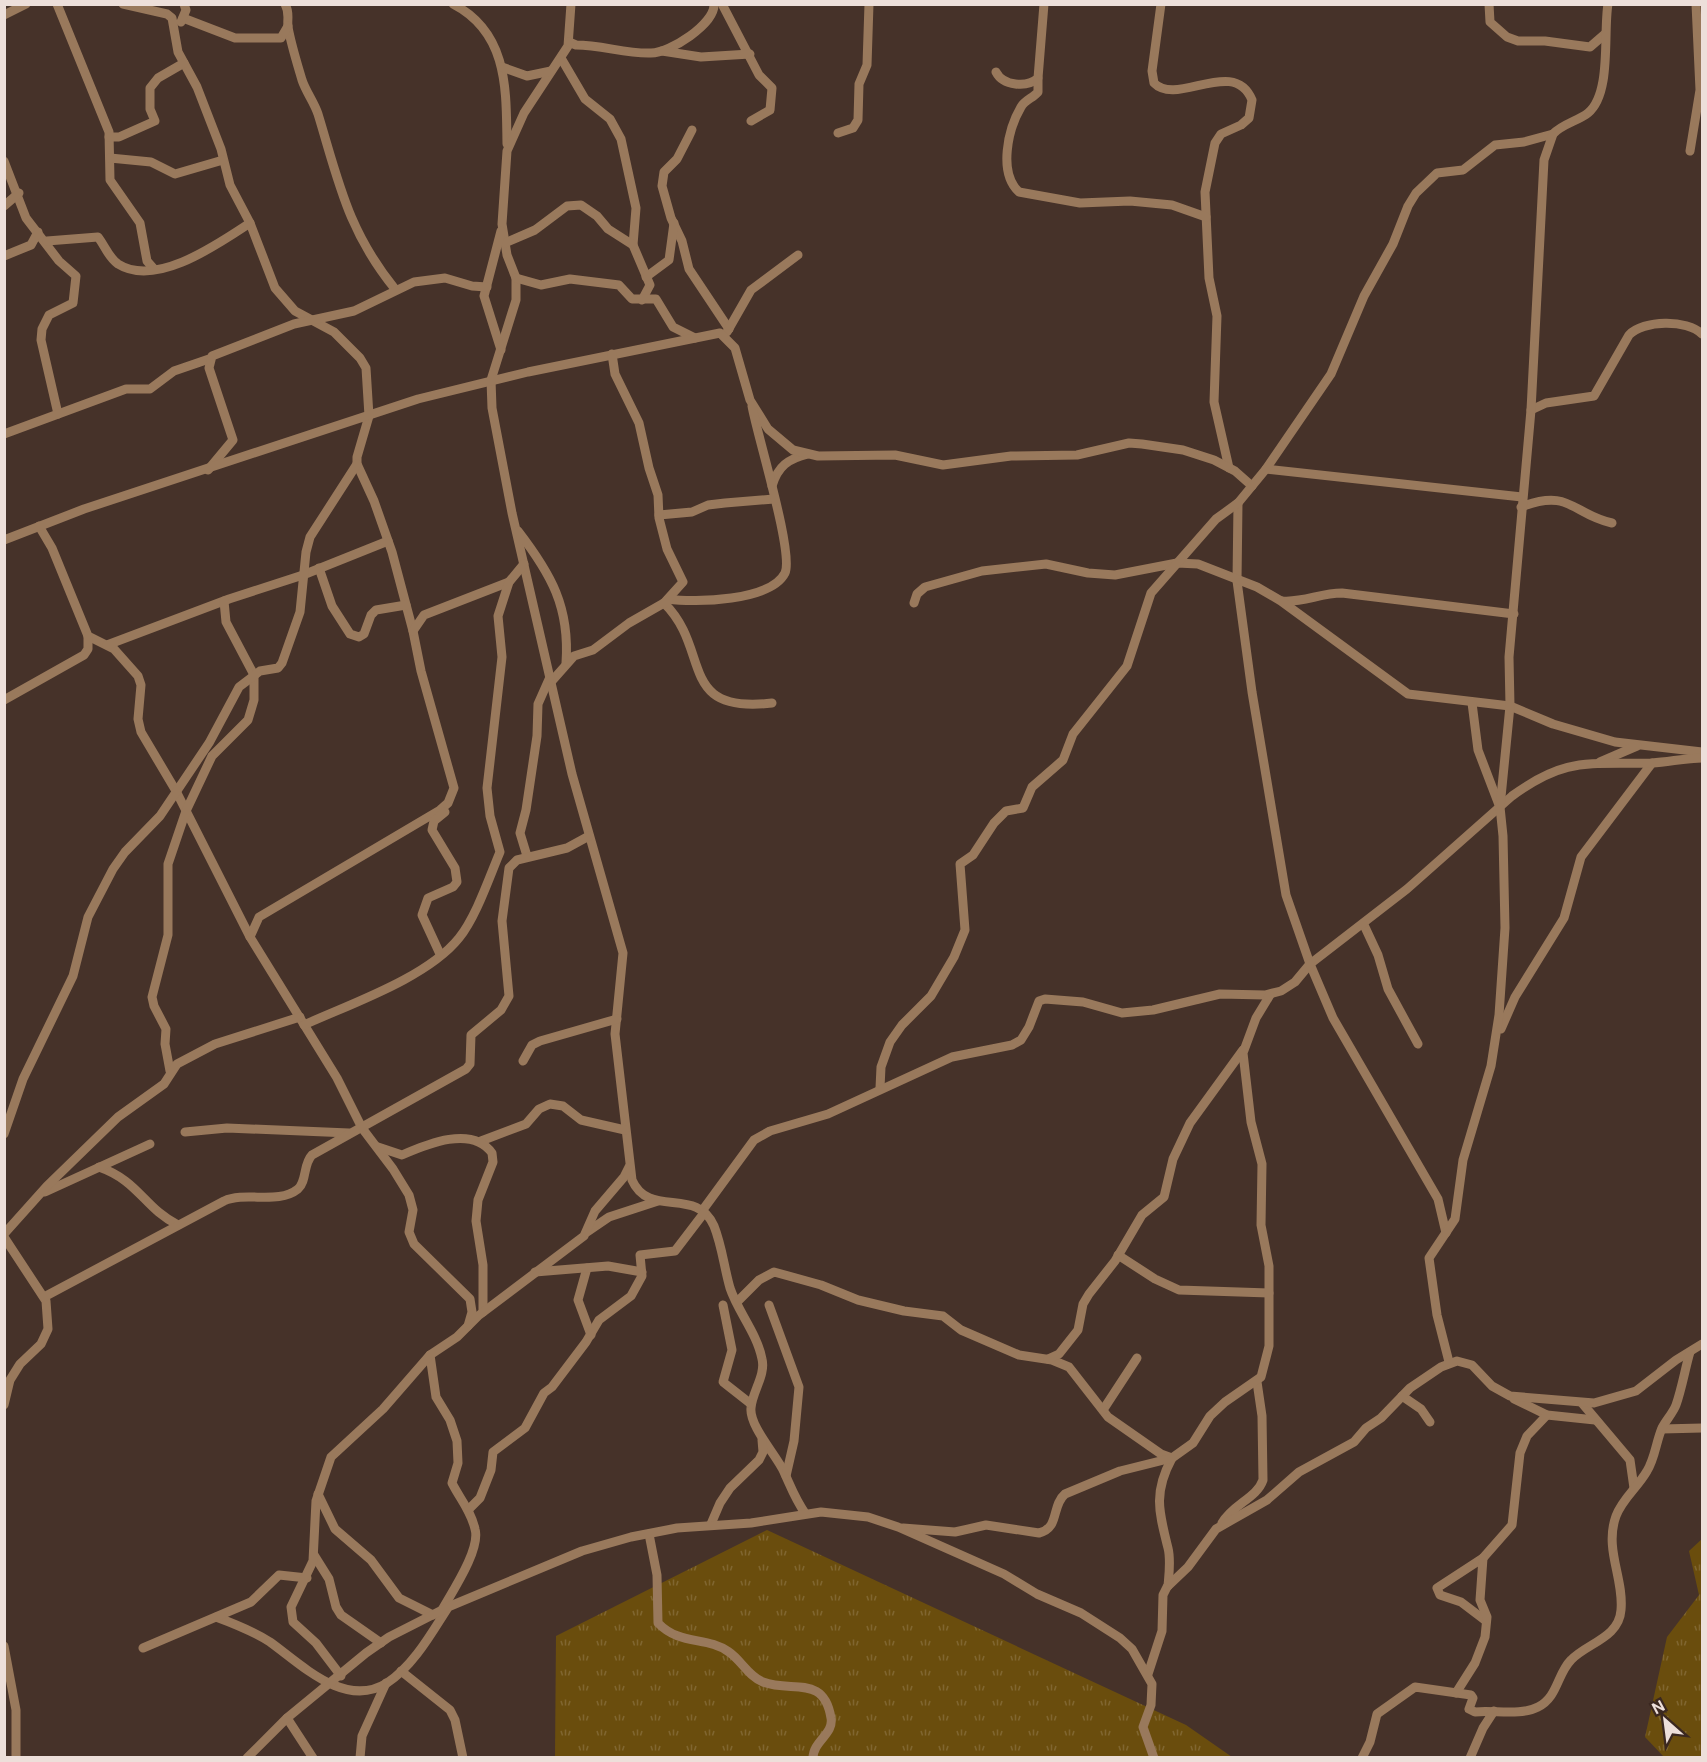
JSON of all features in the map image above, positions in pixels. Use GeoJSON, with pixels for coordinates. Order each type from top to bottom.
{"type":"FeatureCollection","features":[{"type":"Feature","properties":{"kind":"street"},"geometry":{"type":"LineString","coordinates":[[57,4],[109,137],[110,180],[140,223],[147,261],[154,269]]}},
{"type":"Feature","properties":{"kind":"street"},"geometry":{"type":"LineString","coordinates":[[123,4],[167,14],[175,23],[178,52],[213,124],[230,185],[250,223],[275,288],[295,311],[334,332],[364,363],[369,416],[357,464],[388,541],[456,801],[434,821],[432,831],[455,868],[457,882],[453,887],[428,898],[422,915],[440,954]]}},
{"type":"Feature","properties":{"kind":"street"},"geometry":{"type":"LineString","coordinates":[[176,35],[184,12],[192,4]]}},
{"type":"Feature","properties":{"kind":"street"},"geometry":{"type":"LineString","coordinates":[[285,4],[289,12],[288,26],[303,82],[318,113],[328,156],[351,221],[375,264],[395,289]]}},
{"type":"Feature","properties":{"kind":"street"},"geometry":{"type":"LineString","coordinates":[[453,4],[480,24],[502,67],[506,80],[507,152],[502,224],[485,298],[501,350]]}},
{"type":"Feature","properties":{"kind":"street"},"geometry":{"type":"LineString","coordinates":[[507,152],[524,113],[570,42],[571,4]]}},
{"type":"Feature","properties":{"kind":"street"},"geometry":{"type":"LineString","coordinates":[[662,51],[701,28],[713,14],[714,4]]}},
{"type":"Feature","properties":{"kind":"street"},"geometry":{"type":"LineString","coordinates":[[722,4],[759,75],[769,83],[772,93],[770,110],[751,121]]}},
{"type":"Feature","properties":{"kind":"street"},"geometry":{"type":"LineString","coordinates":[[838,133],[853,128],[858,120],[859,84],[867,65],[869,4]]}},
{"type":"Feature","properties":{"kind":"street"},"geometry":{"type":"LineString","coordinates":[[1044,4],[1038,92],[1020,108],[1008,147],[1009,178],[1019,192],[1080,203],[1130,201],[1172,205],[1206,218]]}},
{"type":"Feature","properties":{"kind":"street"},"geometry":{"type":"LineString","coordinates":[[1161,4],[1152,71],[1154,83],[1162,88],[1168,88],[1230,81],[1245,89],[1252,100],[1249,118],[1241,125],[1221,134],[1215,143],[1206,185],[1209,278],[1217,316],[1214,402],[1229,468]]}},
{"type":"Feature","properties":{"kind":"street"},"geometry":{"type":"LineString","coordinates":[[1489,4],[1490,22],[1511,39],[1585,47],[1594,44],[1605,34]]}},
{"type":"Feature","properties":{"kind":"street"},"geometry":{"type":"LineString","coordinates":[[880,1088],[881,1066],[890,1042],[902,1025],[931,996],[954,957],[965,930],[960,864],[973,855],[994,823],[1006,811],[1023,808],[1033,786],[1064,759],[1073,734],[1127,666],[1142,626],[1148,597],[1216,519],[1238,503],[1266,469],[1331,374],[1364,296],[1393,244],[1408,206],[1416,193],[1437,173],[1463,170],[1496,144],[1524,142],[1552,134],[1588,113],[1596,105],[1603,83],[1608,4]]}},
{"type":"Feature","properties":{"kind":"street"},"geometry":{"type":"LineString","coordinates":[[1690,151],[1699,100],[1701,55],[1696,4]]}},
{"type":"Feature","properties":{"kind":"street"},"geometry":{"type":"LineString","coordinates":[[4,15],[18,6]]}},
{"type":"Feature","properties":{"kind":"street"},"geometry":{"type":"LineString","coordinates":[[184,12],[238,38],[281,38],[288,26]]}},
{"type":"Feature","properties":{"kind":"street"},"geometry":{"type":"LineString","coordinates":[[570,42],[637,52],[662,51],[701,57],[750,54]]}},
{"type":"Feature","properties":{"kind":"street"},"geometry":{"type":"LineString","coordinates":[[561,58],[585,99],[610,119],[621,139],[636,208],[633,245],[650,285],[642,300]]}},
{"type":"Feature","properties":{"kind":"street"},"geometry":{"type":"LineString","coordinates":[[109,137],[119,137],[155,121],[150,109],[150,88],[158,78],[184,63]]}},
{"type":"Feature","properties":{"kind":"street"},"geometry":{"type":"LineString","coordinates":[[502,67],[527,76],[551,71]]}},
{"type":"Feature","properties":{"kind":"street"},"geometry":{"type":"LineString","coordinates":[[996,72],[1002,80],[1019,84],[1031,83],[1038,78]]}},
{"type":"Feature","properties":{"kind":"street"},"geometry":{"type":"LineString","coordinates":[[666,601],[725,600],[765,588],[777,581],[784,573],[787,564],[739,356],[689,269],[662,176],[677,159],[692,130]]}},
{"type":"Feature","properties":{"kind":"street"},"geometry":{"type":"LineString","coordinates":[[1449,1362],[1438,1322],[1429,1258],[1446,1233],[1458,1205],[1463,1160],[1491,1066],[1502,982],[1505,928],[1503,836],[1500,807],[1510,706],[1509,657],[1521,502],[1531,410],[1544,160],[1552,134]]}},
{"type":"Feature","properties":{"kind":"street"},"geometry":{"type":"LineString","coordinates":[[110,158],[151,162],[175,174],[222,160]]}},
{"type":"Feature","properties":{"kind":"street"},"geometry":{"type":"LineString","coordinates":[[4,160],[19,193],[26,218],[47,241],[59,261],[72,270],[76,281],[73,303],[49,315],[41,335],[58,414]]}},
{"type":"Feature","properties":{"kind":"street"},"geometry":{"type":"LineString","coordinates":[[4,206],[19,193]]}},
{"type":"Feature","properties":{"kind":"street"},"geometry":{"type":"LineString","coordinates":[[505,243],[535,230],[567,206],[579,204],[597,216],[608,229],[633,245]]}},
{"type":"Feature","properties":{"kind":"street"},"geometry":{"type":"LineString","coordinates":[[47,241],[99,237],[109,256],[118,264],[130,269],[154,269],[173,267],[250,223]]}},
{"type":"Feature","properties":{"kind":"street"},"geometry":{"type":"LineString","coordinates":[[646,277],[669,260],[674,223]]}},
{"type":"Feature","properties":{"kind":"street"},"geometry":{"type":"LineString","coordinates":[[502,224],[505,243],[516,278],[516,300],[509,331],[491,380],[497,443],[550,679],[589,836],[623,954],[616,1057],[628,1167],[636,1189],[650,1200],[672,1201],[703,1212],[713,1225],[737,1302],[748,1322],[763,1362],[751,1413],[786,1476],[793,1497],[805,1513]]}},
{"type":"Feature","properties":{"kind":"street"},"geometry":{"type":"LineString","coordinates":[[4,256],[31,245],[38,232]]}},
{"type":"Feature","properties":{"kind":"street"},"geometry":{"type":"LineString","coordinates":[[4,540],[305,435],[418,399],[491,380],[726,332],[751,290],[798,255]]}},
{"type":"Feature","properties":{"kind":"street"},"geometry":{"type":"LineString","coordinates":[[516,278],[541,285],[570,279],[592,284],[607,281],[621,285],[632,299],[657,300],[670,324],[695,338]]}},
{"type":"Feature","properties":{"kind":"street"},"geometry":{"type":"LineString","coordinates":[[4,434],[126,388],[150,389],[174,371],[294,324],[354,311],[395,289],[414,282],[445,279],[472,286],[487,287]]}},
{"type":"Feature","properties":{"kind":"street"},"geometry":{"type":"LineString","coordinates":[[1531,410],[1546,403],[1594,396],[1629,335],[1638,327],[1689,325],[1702,334]]}},
{"type":"Feature","properties":{"kind":"street"},"geometry":{"type":"LineString","coordinates":[[527,856],[520,834],[526,810],[537,736],[538,704],[550,679],[566,663],[606,642],[629,623],[666,601],[683,581],[667,549],[659,515],[658,495],[639,423],[615,374],[612,354]]}},
{"type":"Feature","properties":{"kind":"street"},"geometry":{"type":"LineString","coordinates":[[208,470],[233,440],[209,368],[209,359]]}},
{"type":"Feature","properties":{"kind":"street"},"geometry":{"type":"LineString","coordinates":[[750,400],[774,436],[793,450],[818,456],[887,454],[943,465],[1011,456],[1077,455],[1129,443],[1183,450],[1229,468],[1252,486]]}},
{"type":"Feature","properties":{"kind":"street"},"geometry":{"type":"LineString","coordinates":[[771,488],[780,468],[786,462],[808,454]]}},
{"type":"Feature","properties":{"kind":"street"},"geometry":{"type":"LineString","coordinates":[[4,1134],[23,1079],[74,976],[88,916],[125,852],[160,816],[209,743],[235,693],[254,675],[265,669],[278,668],[282,663],[300,612],[303,575],[310,537],[357,464]]}},
{"type":"Feature","properties":{"kind":"street"},"geometry":{"type":"LineString","coordinates":[[1266,469],[1521,502],[1546,499],[1560,501],[1612,523]]}},
{"type":"Feature","properties":{"kind":"street"},"geometry":{"type":"LineString","coordinates":[[659,515],[692,512],[708,505],[725,502],[774,500]]}},
{"type":"Feature","properties":{"kind":"street"},"geometry":{"type":"LineString","coordinates":[[1238,503],[1237,581],[1252,692],[1286,895],[1310,964],[1334,1017],[1438,1199],[1446,1233]]}},
{"type":"Feature","properties":{"kind":"street"},"geometry":{"type":"LineString","coordinates":[[4,700],[84,655],[88,649],[88,636],[52,548],[39,526]]}},
{"type":"Feature","properties":{"kind":"street"},"geometry":{"type":"LineString","coordinates":[[515,527],[541,561],[556,590],[565,626],[566,663]]}},
{"type":"Feature","properties":{"kind":"street"},"geometry":{"type":"LineString","coordinates":[[107,645],[224,601],[303,575],[388,541]]}},
{"type":"Feature","properties":{"kind":"street"},"geometry":{"type":"LineString","coordinates":[[914,603],[917,594],[925,587],[982,571],[1046,564],[1088,573],[1115,575],[1177,563],[1199,564],[1257,587],[1281,601],[1408,694],[1510,706],[1553,724],[1638,745],[1702,752]]}},
{"type":"Feature","properties":{"kind":"street"},"geometry":{"type":"LineString","coordinates":[[4,1405],[10,1380],[20,1364],[40,1344],[48,1329],[44,1297],[29,1278],[4,1235],[40,1194],[118,1117],[164,1084],[170,1071],[183,1059],[215,1044],[302,1021],[402,983],[459,938],[500,852],[488,802],[487,772],[502,657],[498,616],[509,582],[524,564]]}},
{"type":"Feature","properties":{"kind":"street"},"geometry":{"type":"LineString","coordinates":[[319,568],[332,606],[350,634],[359,637],[364,634],[371,615],[376,610],[406,605]]}},
{"type":"Feature","properties":{"kind":"street"},"geometry":{"type":"LineString","coordinates":[[413,632],[424,615],[509,582]]}},
{"type":"Feature","properties":{"kind":"street"},"geometry":{"type":"LineString","coordinates":[[1281,601],[1295,602],[1321,594],[1342,593],[1514,614]]}},
{"type":"Feature","properties":{"kind":"street"},"geometry":{"type":"LineString","coordinates":[[170,1071],[165,1044],[166,1029],[152,997],[168,935],[168,864],[186,811],[212,756],[250,716],[254,700],[254,675],[226,622],[224,601]]}},
{"type":"Feature","properties":{"kind":"street"},"geometry":{"type":"LineString","coordinates":[[666,601],[675,614],[703,678],[713,694],[730,704],[749,706],[772,703]]}},
{"type":"Feature","properties":{"kind":"street"},"geometry":{"type":"LineString","coordinates":[[88,636],[118,653],[140,681],[138,719],[141,732],[176,791],[250,937],[352,1105],[362,1128],[393,1169],[412,1202],[409,1232],[414,1244],[470,1299],[472,1312],[468,1326]]}},
{"type":"Feature","properties":{"kind":"street"},"geometry":{"type":"LineString","coordinates":[[1472,703],[1478,750],[1500,807]]}},
{"type":"Feature","properties":{"kind":"street"},"geometry":{"type":"LineString","coordinates":[[1598,763],[1638,745]]}},
{"type":"Feature","properties":{"kind":"street"},"geometry":{"type":"LineString","coordinates":[[468,1510],[480,1498],[491,1470],[493,1452],[520,1434],[544,1393],[552,1386],[591,1335],[599,1320],[632,1296],[642,1276],[638,1258],[641,1254],[675,1251],[754,1140],[770,1131],[828,1114],[880,1088],[952,1057],[1012,1045],[1021,1040],[1029,1027],[1036,1004],[1045,999],[1083,1002],[1122,1013],[1153,1010],[1220,994],[1270,995],[1290,987],[1310,964],[1364,925],[1500,807],[1537,779],[1576,764],[1652,763],[1702,758]]}},
{"type":"Feature","properties":{"kind":"street"},"geometry":{"type":"LineString","coordinates":[[1495,1043],[1515,997],[1564,918],[1581,857],[1618,804],[1652,763]]}},
{"type":"Feature","properties":{"kind":"street"},"geometry":{"type":"LineString","coordinates":[[250,937],[259,916],[440,810],[453,796],[453,784]]}},
{"type":"Feature","properties":{"kind":"street"},"geometry":{"type":"LineString","coordinates":[[44,1297],[230,1198],[283,1196],[296,1190],[302,1183],[309,1157],[460,1074],[470,1064],[471,1035],[501,1010],[509,996],[502,921],[511,865],[527,856],[567,848],[589,836]]}},
{"type":"Feature","properties":{"kind":"street"},"geometry":{"type":"LineString","coordinates":[[1364,925],[1378,955],[1388,988],[1418,1044]]}},
{"type":"Feature","properties":{"kind":"street"},"geometry":{"type":"LineString","coordinates":[[1256,995],[1256,1018]]}},
{"type":"Feature","properties":{"kind":"street"},"geometry":{"type":"LineString","coordinates":[[1048,1359],[1059,1354],[1078,1330],[1083,1304],[1118,1255],[1142,1215],[1164,1197],[1173,1159],[1188,1127],[1243,1049],[1256,1018],[1270,995]]}},
{"type":"Feature","properties":{"kind":"street"},"geometry":{"type":"LineString","coordinates":[[522,1061],[532,1045],[540,1041],[617,1019]]}},
{"type":"Feature","properties":{"kind":"street"},"geometry":{"type":"LineString","coordinates":[[897,1527],[955,1532],[986,1525],[1042,1532],[1053,1524],[1059,1501],[1065,1494],[1120,1471],[1172,1458],[1193,1443],[1210,1416],[1225,1402],[1257,1382],[1263,1373],[1269,1346],[1269,1260],[1261,1225],[1262,1164],[1251,1122],[1243,1049]]}},
{"type":"Feature","properties":{"kind":"street"},"geometry":{"type":"LineString","coordinates":[[376,1146],[399,1155],[427,1144],[463,1138],[481,1141],[526,1124],[539,1109],[550,1104],[561,1106],[581,1120],[625,1130]]}},
{"type":"Feature","properties":{"kind":"street"},"geometry":{"type":"LineString","coordinates":[[185,1132],[227,1128],[352,1133]]}},
{"type":"Feature","properties":{"kind":"street"},"geometry":{"type":"LineString","coordinates":[[481,1141],[492,1153],[494,1159],[478,1200],[476,1221],[485,1286],[483,1312]]}},
{"type":"Feature","properties":{"kind":"street"},"geometry":{"type":"LineString","coordinates":[[40,1194],[150,1144]]}},
{"type":"Feature","properties":{"kind":"street"},"geometry":{"type":"LineString","coordinates":[[99,1167],[123,1177],[160,1215],[178,1225]]}},
{"type":"Feature","properties":{"kind":"street"},"geometry":{"type":"LineString","coordinates":[[587,1232],[595,1211],[628,1167]]}},
{"type":"Feature","properties":{"kind":"street"},"geometry":{"type":"LineString","coordinates":[[341,1676],[316,1643],[293,1622],[291,1607],[307,1578],[314,1555],[318,1494],[331,1457],[383,1409],[430,1355],[457,1337],[483,1312],[609,1217],[660,1201]]}},
{"type":"Feature","properties":{"kind":"street"},"geometry":{"type":"LineString","coordinates":[[1118,1255],[1155,1279],[1179,1290],[1269,1293]]}},
{"type":"Feature","properties":{"kind":"street"},"geometry":{"type":"LineString","coordinates":[[535,1272],[608,1266],[642,1272]]}},
{"type":"Feature","properties":{"kind":"street"},"geometry":{"type":"LineString","coordinates":[[587,1268],[579,1289],[578,1305],[591,1335]]}},
{"type":"Feature","properties":{"kind":"street"},"geometry":{"type":"LineString","coordinates":[[737,1302],[764,1276],[782,1274],[832,1289],[858,1300],[904,1311],[943,1316],[961,1330],[1019,1355],[1048,1359],[1069,1366],[1114,1422],[1161,1454],[1172,1458]]}},
{"type":"Feature","properties":{"kind":"street"},"geometry":{"type":"LineString","coordinates":[[723,1305],[732,1350],[723,1382],[752,1404]]}},
{"type":"Feature","properties":{"kind":"street"},"geometry":{"type":"LineString","coordinates":[[769,1305],[799,1387],[794,1441],[786,1476]]}},
{"type":"Feature","properties":{"kind":"street"},"geometry":{"type":"LineString","coordinates":[[1510,1396],[1582,1403],[1613,1400],[1636,1391],[1676,1360],[1702,1344]]}},
{"type":"Feature","properties":{"kind":"street"},"geometry":{"type":"LineString","coordinates":[[1362,1758],[1370,1742],[1377,1714],[1400,1700],[1409,1690],[1419,1687],[1471,1695],[1473,1698],[1470,1711],[1528,1710],[1539,1707],[1556,1690],[1564,1668],[1573,1658],[1600,1640],[1618,1624],[1621,1590],[1611,1548],[1611,1533],[1616,1513],[1647,1471],[1662,1429],[1676,1406],[1690,1352]]}},
{"type":"Feature","properties":{"kind":"street"},"geometry":{"type":"LineString","coordinates":[[216,1617],[241,1626],[268,1641],[331,1684],[354,1691],[368,1690],[386,1683],[401,1671],[429,1637],[476,1541],[476,1532],[468,1510],[452,1483],[458,1463],[457,1441],[450,1420],[436,1397],[430,1355]]}},
{"type":"Feature","properties":{"kind":"street"},"geometry":{"type":"LineString","coordinates":[[1103,1410],[1137,1358]]}},
{"type":"Feature","properties":{"kind":"street"},"geometry":{"type":"LineString","coordinates":[[1221,1525],[1267,1500],[1299,1472],[1354,1443],[1366,1428],[1381,1418],[1402,1396],[1449,1362],[1472,1365],[1492,1386],[1547,1415],[1595,1420]]}},
{"type":"Feature","properties":{"kind":"street"},"geometry":{"type":"LineString","coordinates":[[1148,1674],[1162,1631],[1163,1595],[1168,1586],[1188,1567],[1232,1509],[1254,1494],[1263,1480],[1262,1416],[1257,1382]]}},
{"type":"Feature","properties":{"kind":"street"},"geometry":{"type":"LineString","coordinates":[[1402,1396],[1421,1409],[1430,1422]]}},
{"type":"Feature","properties":{"kind":"street"},"geometry":{"type":"LineString","coordinates":[[1582,1403],[1630,1460],[1634,1488]]}},
{"type":"Feature","properties":{"kind":"street"},"geometry":{"type":"LineString","coordinates":[[1486,1621],[1461,1602],[1440,1595],[1437,1588],[1483,1557],[1514,1521],[1520,1453],[1527,1436],[1547,1415]]}},
{"type":"Feature","properties":{"kind":"street"},"geometry":{"type":"LineString","coordinates":[[1662,1429],[1702,1428]]}},
{"type":"Feature","properties":{"kind":"street"},"geometry":{"type":"LineString","coordinates":[[711,1524],[720,1503],[730,1488],[759,1460],[763,1452],[762,1435]]}},
{"type":"Feature","properties":{"kind":"street"},"geometry":{"type":"LineString","coordinates":[[1168,1586],[1169,1550],[1159,1513],[1159,1500],[1160,1483],[1172,1458]]}},
{"type":"Feature","properties":{"kind":"street"},"geometry":{"type":"LineString","coordinates":[[318,1494],[335,1529],[371,1560],[399,1598],[441,1611]]}},
{"type":"Feature","properties":{"kind":"street"},"geometry":{"type":"LineString","coordinates":[[247,1758],[287,1718],[381,1642],[441,1611],[582,1551],[649,1534],[711,1524],[750,1522],[805,1513],[843,1513],[897,1527],[1004,1574],[1037,1594],[1081,1613],[1129,1646],[1148,1674],[1153,1692],[1143,1727],[1154,1758]]}},
{"type":"Feature","properties":{"kind":"street"},"geometry":{"type":"LineString","coordinates":[[649,1534],[657,1575],[658,1623],[675,1636],[728,1651],[760,1681],[808,1686],[816,1691],[828,1707],[832,1723],[831,1728],[815,1745],[813,1758]]}},
{"type":"Feature","properties":{"kind":"street"},"geometry":{"type":"LineString","coordinates":[[314,1555],[329,1579],[336,1607],[341,1615],[381,1642]]}},
{"type":"Feature","properties":{"kind":"street"},"geometry":{"type":"LineString","coordinates":[[1456,1693],[1475,1663],[1485,1637],[1486,1621],[1480,1600],[1483,1557]]}},
{"type":"Feature","properties":{"kind":"street"},"geometry":{"type":"LineString","coordinates":[[143,1648],[251,1602],[279,1575],[307,1578]]}},
{"type":"Feature","properties":{"kind":"street"},"geometry":{"type":"LineString","coordinates":[[4,1646],[16,1710],[16,1758]]}},
{"type":"Feature","properties":{"kind":"street"},"geometry":{"type":"LineString","coordinates":[[401,1671],[450,1710],[455,1720],[463,1758]]}},
{"type":"Feature","properties":{"kind":"street"},"geometry":{"type":"LineString","coordinates":[[360,1758],[362,1736],[386,1683]]}},
{"type":"Feature","properties":{"kind":"street"},"geometry":{"type":"LineString","coordinates":[[1470,1758],[1483,1728],[1494,1711]]}},
{"type":"Feature","properties":{"kind":"street"},"geometry":{"type":"LineString","coordinates":[[287,1718],[313,1758]]}},
{"type":"Feature","properties":{"kind":"street"},"geometry":{"type":"LineString","coordinates":[[304,1758],[305,1746]]}},
{"type":"Feature","properties":{"kind":"green space"},"geometry":{"type":"Polygon","coordinates":[[[767,1530],[1186,1725],[1232,1757],[555,1758],[556,1636],[767,1530]]]}},
{"type":"Feature","properties":{"kind":"green space"},"geometry":{"type":"Polygon","coordinates":[[[1702,1539],[1702,1757],[1664,1757],[1645,1737],[1667,1637],[1699,1595],[1689,1551],[1702,1539]]]}}]}
